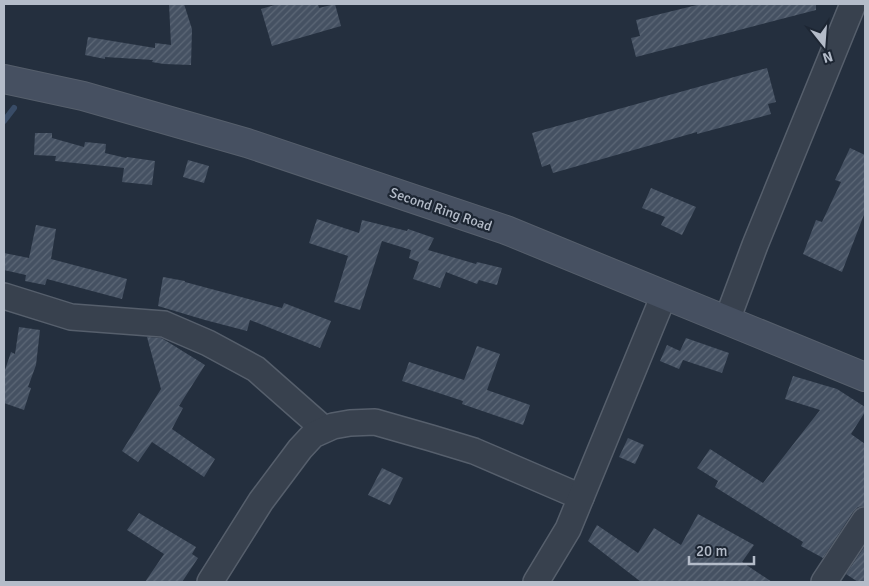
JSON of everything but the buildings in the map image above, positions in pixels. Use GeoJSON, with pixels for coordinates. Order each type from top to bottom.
{"type":"FeatureCollection","features":[{"type":"Feature","properties":{"kind":"main road","name":"Second Ring Road"},"geometry":{"type":"LineString","coordinates":[[4,79],[83,96],[247,143],[506,230],[865,377]]}},
{"type":"Feature","properties":{"kind":"street"},"geometry":{"type":"LineString","coordinates":[[727,320],[755,245],[853,4]]}},
{"type":"Feature","properties":{"kind":"street"},"geometry":{"type":"LineString","coordinates":[[536,582],[568,529],[664,295]]}},
{"type":"Feature","properties":{"kind":"street"},"geometry":{"type":"LineString","coordinates":[[4,296],[71,317],[164,324],[208,343],[256,369],[324,429]]}},
{"type":"Feature","properties":{"kind":"street"},"geometry":{"type":"LineString","coordinates":[[210,582],[261,501],[286,466],[313,435],[333,426],[375,422],[431,438],[474,452],[581,497]]}},
{"type":"Feature","properties":{"kind":"street"},"geometry":{"type":"LineString","coordinates":[[824,582],[865,520]]}},
{"type":"Feature","properties":{"kind":"waterway"},"geometry":{"type":"LineString","coordinates":[[4,121],[14,108]]}}]}
